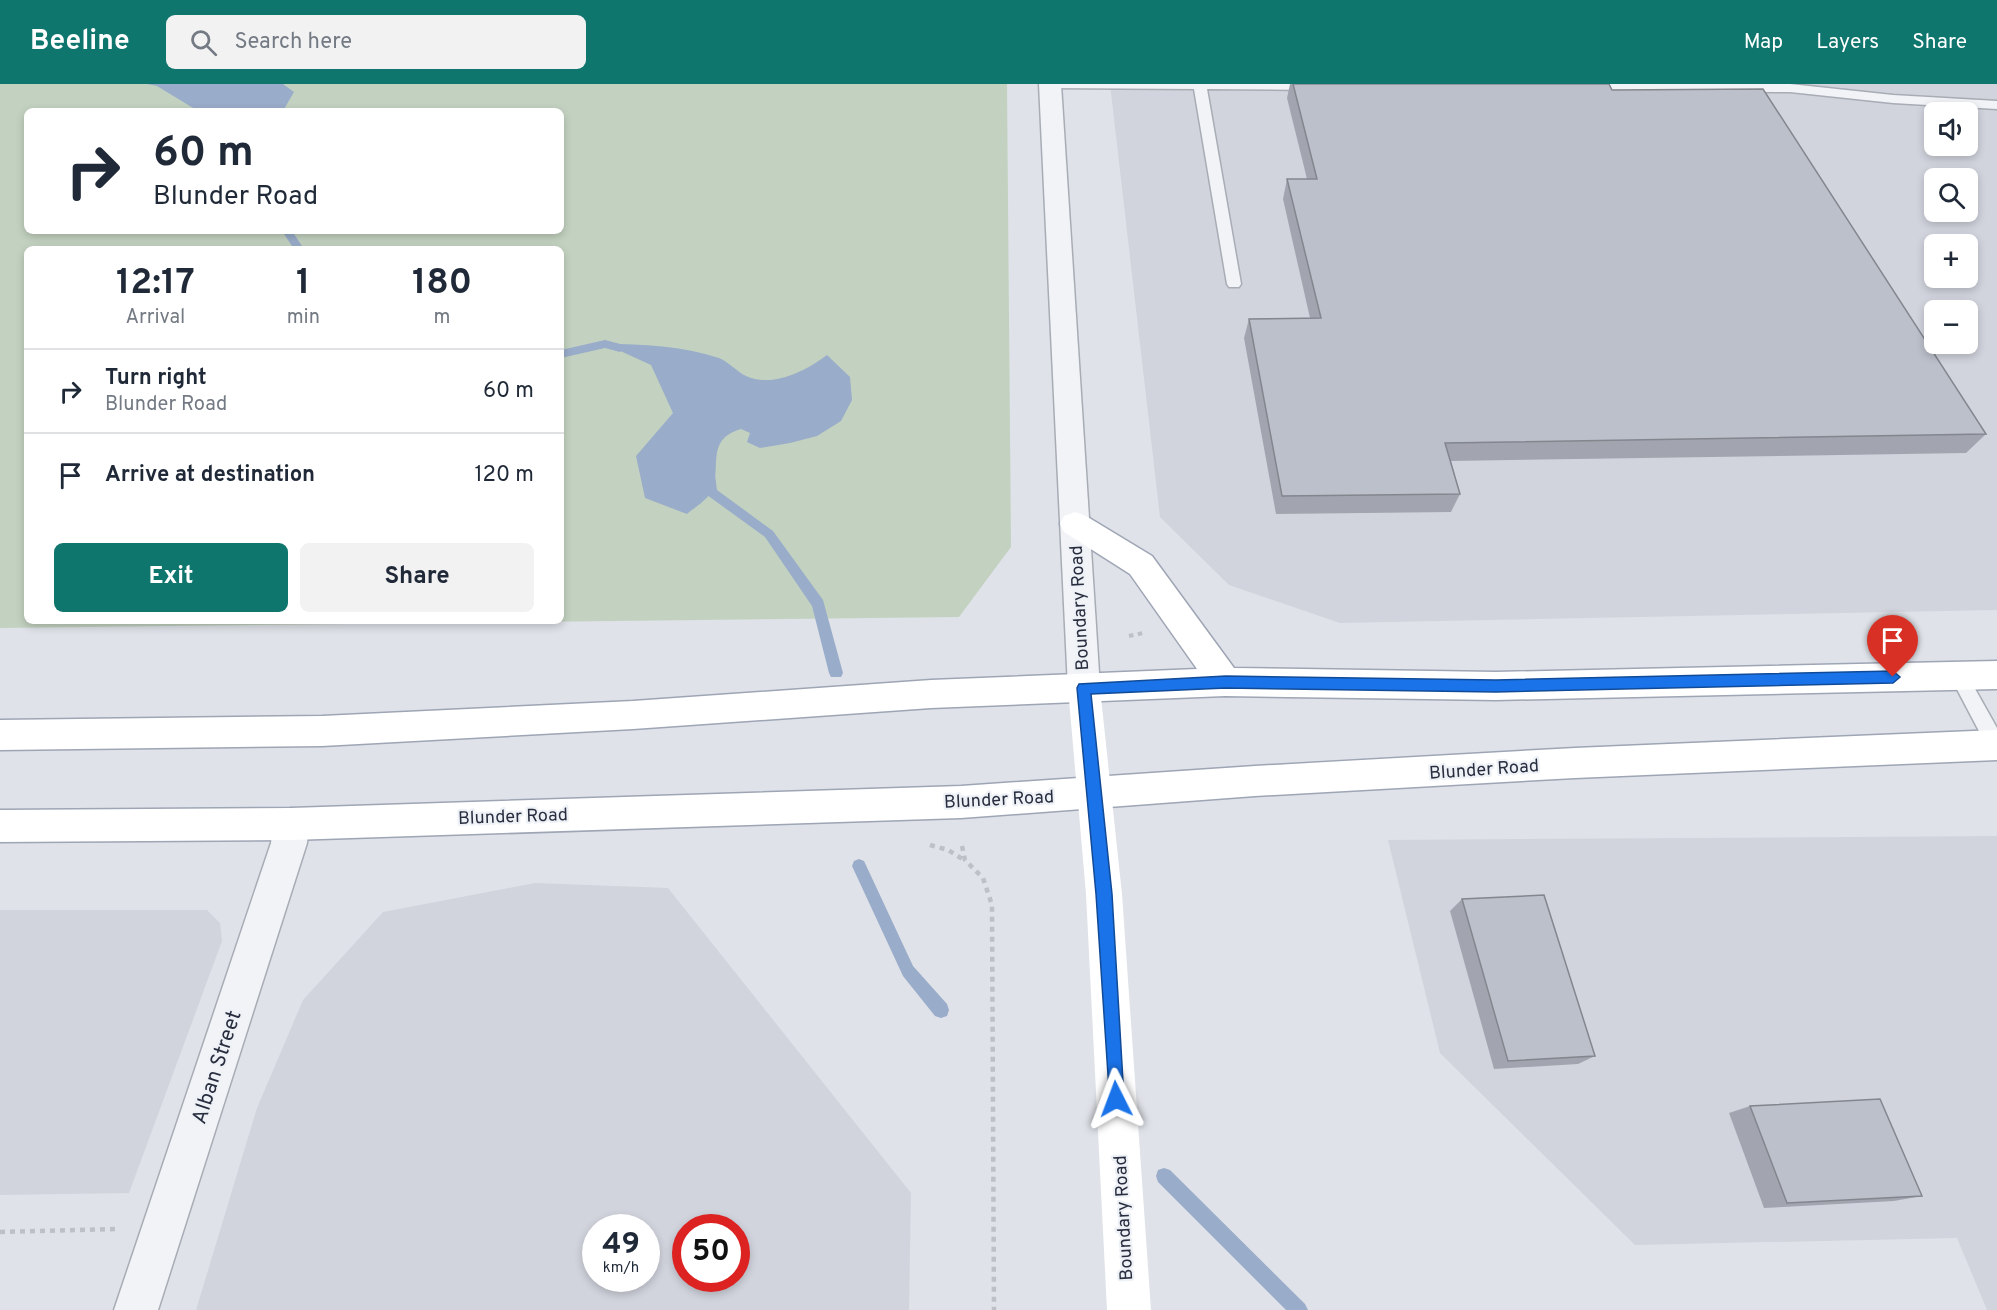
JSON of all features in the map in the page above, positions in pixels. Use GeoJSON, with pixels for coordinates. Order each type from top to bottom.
{"type":"FeatureCollection","features":[{"type":"Feature","properties":{"kind":"main road"},"geometry":{"type":"LineString","coordinates":[[1075,524],[1141,565],[1226,682]]}},
{"type":"Feature","properties":{"kind":"main road"},"geometry":{"type":"LineString","coordinates":[[0,735],[322,731],[633,715],[931,694],[1226,682],[1496,686],[1997,675]]}},
{"type":"Feature","properties":{"kind":"main road","name":"Boundary Road"},"geometry":{"type":"LineString","coordinates":[[1084,688],[1104,894],[1129,1310]]}},
{"type":"Feature","properties":{"kind":"main road","name":"Blunder Road"},"geometry":{"type":"LineString","coordinates":[[0,826],[291,824],[950,802],[1575,763],[1997,745]]}},
{"type":"Feature","properties":{"kind":"street","name":"Boundary Road"},"geometry":{"type":"LineString","coordinates":[[1050,84],[1084,688]]}},
{"type":"Feature","properties":{"kind":"street","name":"Alban Street"},"geometry":{"type":"LineString","coordinates":[[136,1310],[165,1228],[286,854],[291,824]]}},
{"type":"Feature","properties":{"kind":"lane"},"geometry":{"type":"LineString","coordinates":[[1050,84],[1330,86]]}},
{"type":"Feature","properties":{"kind":"lane"},"geometry":{"type":"LineString","coordinates":[[1200,86],[1234,284]]}},
{"type":"Feature","properties":{"kind":"lane"},"geometry":{"type":"LineString","coordinates":[[1577,87],[1790,88],[1893,99],[1997,105]]}},
{"type":"Feature","properties":{"kind":"lane"},"geometry":{"type":"LineString","coordinates":[[1959,676],[1997,745]]}},
{"type":"Feature","properties":{"kind":"path"},"geometry":{"type":"LineString","coordinates":[[962,846],[965,860],[983,878],[992,905],[994,1310]]}},
{"type":"Feature","properties":{"kind":"path"},"geometry":{"type":"LineString","coordinates":[[0,1232],[165,1228]]}},
{"type":"Feature","properties":{"kind":"shaded area"},"geometry":{"type":"Polygon","coordinates":[[[1110,84],[1997,84],[1997,610],[1340,623],[1229,585],[1160,517],[1110,84]]]}},
{"type":"Feature","properties":{"kind":"shaded area"},"geometry":{"type":"Polygon","coordinates":[[[1997,836],[1997,1310],[1987,1310],[1957,1238],[1635,1245],[1440,1053],[1388,840],[1997,836]]]}},
{"type":"Feature","properties":{"kind":"shaded area"},"geometry":{"type":"Polygon","coordinates":[[[535,883],[668,888],[911,1193],[909,1310],[196,1310],[257,1108],[303,1000],[383,912],[535,883]]]}},
{"type":"Feature","properties":{"kind":"shaded area"},"geometry":{"type":"Polygon","coordinates":[[[0,910],[207,910],[220,923],[222,941],[129,1193],[0,1195],[0,910]]]}},
{"type":"Feature","properties":{"kind":"green space"},"geometry":{"type":"Polygon","coordinates":[[[0,84],[1007,84],[1011,547],[959,617],[564,622],[564,246],[24,246],[24,624],[349,624],[0,628],[0,84]]]}},
{"type":"Feature","properties":{"kind":"water"},"geometry":{"type":"Polygon","coordinates":[[[147,84],[283,84],[294,92],[285,108],[193,108],[157,86],[147,84]]]}},
{"type":"Feature","properties":{"kind":"water"},"geometry":{"type":"Polygon","coordinates":[[[605,344],[648,345],[705,354],[719,358],[746,376],[767,380],[799,372],[827,355],[850,377],[852,400],[841,421],[817,436],[760,448],[747,442],[750,433],[741,429],[730,434],[722,440],[718,447],[716,474],[711,492],[687,514],[645,498],[636,456],[673,413],[651,365],[605,344]]]}},
{"type":"Feature","properties":{"kind":"building"},"geometry":{"type":"Polygon","coordinates":[[[1293,84],[1609,84],[1612,90],[1763,89],[1924,338],[1924,354],[1934,354],[1986,434],[1445,443],[1460,494],[1282,496],[1249,319],[1321,318],[1287,179],[1317,179],[1293,84]]]}},
{"type":"Feature","properties":{"kind":"building"},"geometry":{"type":"Polygon","coordinates":[[[1544,895],[1595,1056],[1508,1061],[1462,899],[1544,895]]]}},
{"type":"Feature","properties":{"kind":"building"},"geometry":{"type":"Polygon","coordinates":[[[1880,1099],[1922,1196],[1787,1203],[1750,1106],[1880,1099]]]}},
{"type":"Feature","properties":{"kind":"waterway"},"geometry":{"type":"LineString","coordinates":[[289,234],[297,246]]}},
{"type":"Feature","properties":{"kind":"waterway"},"geometry":{"type":"LineString","coordinates":[[564,353],[605,344],[620,348]]}},
{"type":"Feature","properties":{"kind":"waterway"},"geometry":{"type":"LineString","coordinates":[[709,475],[711,492],[769,534],[818,604],[836,673]]}},
{"type":"Feature","properties":{"kind":"waterway"},"geometry":{"type":"LineString","coordinates":[[859,866],[908,971],[941,1010]]}},
{"type":"Feature","properties":{"kind":"waterway"},"geometry":{"type":"LineString","coordinates":[[1164,1176],[1299,1310]]}},
{"type":"Feature","properties":{"kind":"route"},"geometry":{"type":"LineString","coordinates":[[1116,1099],[1104,894],[1084,688],[1226,682],[1496,686],[1893,677]]}}]}
